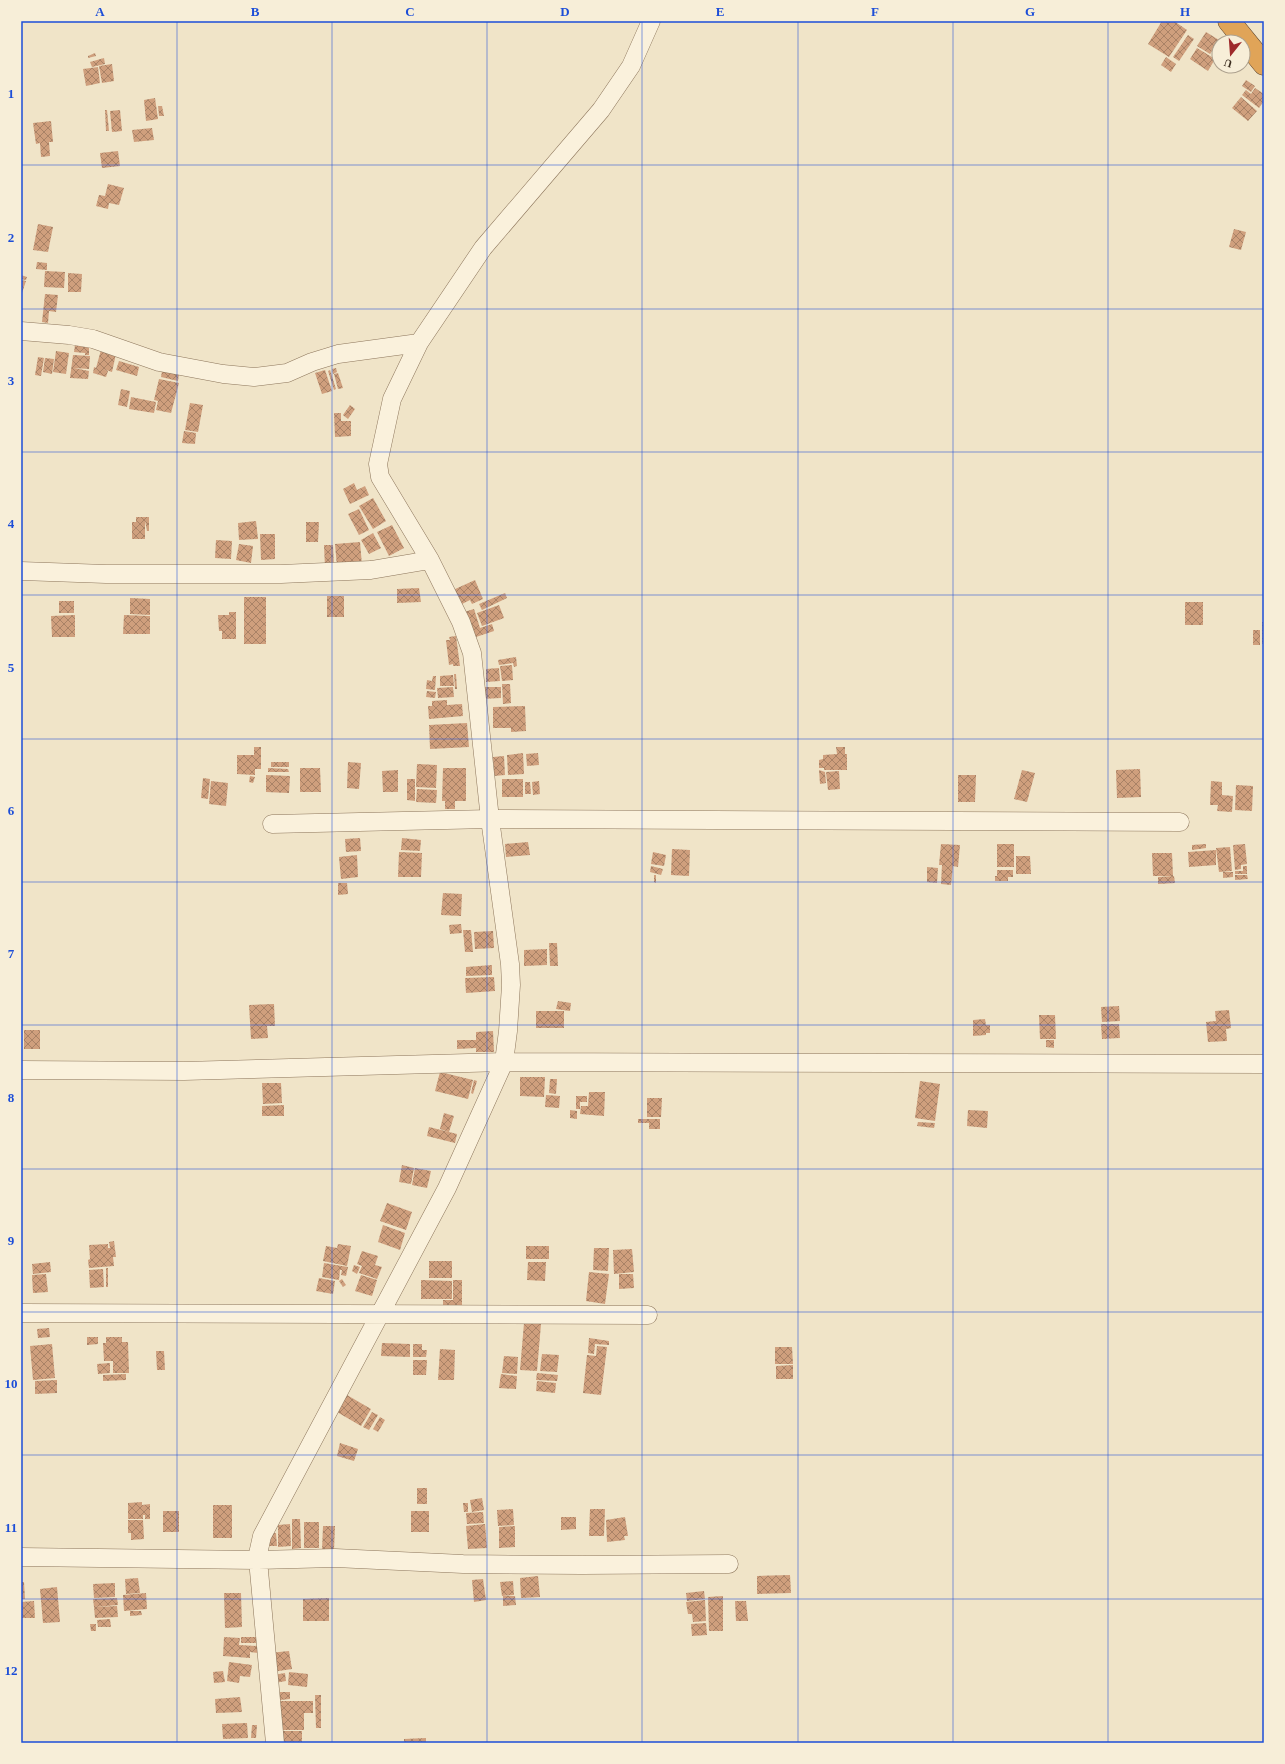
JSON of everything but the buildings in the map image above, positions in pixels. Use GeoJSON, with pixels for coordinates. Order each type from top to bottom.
{"type":"FeatureCollection","features":[{"type":"Feature","properties":{"kind":"highway"},"geometry":{"type":"LineString","coordinates":[[1229,21],[1264,64]]}},
{"type":"Feature","properties":{"kind":"street"},"geometry":{"type":"LineString","coordinates":[[275,1743],[258,1560],[262,1536],[448,1188],[504,1062],[508,1031],[511,985],[510,964],[490,819],[472,653],[461,622],[430,560],[380,478],[378,464],[392,399],[419,343],[483,248],[601,110],[631,66],[651,21]]}},
{"type":"Feature","properties":{"kind":"street"},"geometry":{"type":"LineString","coordinates":[[21,331],[69,335],[93,339],[159,362],[223,374],[254,377],[286,373],[312,362],[338,354],[419,343]]}},
{"type":"Feature","properties":{"kind":"street"},"geometry":{"type":"LineString","coordinates":[[21,571],[106,574],[281,574],[371,570],[430,560]]}},
{"type":"Feature","properties":{"kind":"street"},"geometry":{"type":"LineString","coordinates":[[272,824],[490,819],[1180,822]]}},
{"type":"Feature","properties":{"kind":"street"},"geometry":{"type":"LineString","coordinates":[[21,1070],[184,1071],[504,1062],[1264,1064]]}},
{"type":"Feature","properties":{"kind":"street"},"geometry":{"type":"LineString","coordinates":[[21,1313],[381,1314],[479,1316],[648,1315]]}},
{"type":"Feature","properties":{"kind":"street"},"geometry":{"type":"LineString","coordinates":[[21,1557],[258,1560],[335,1558],[463,1564],[582,1566],[729,1564]]}}]}
